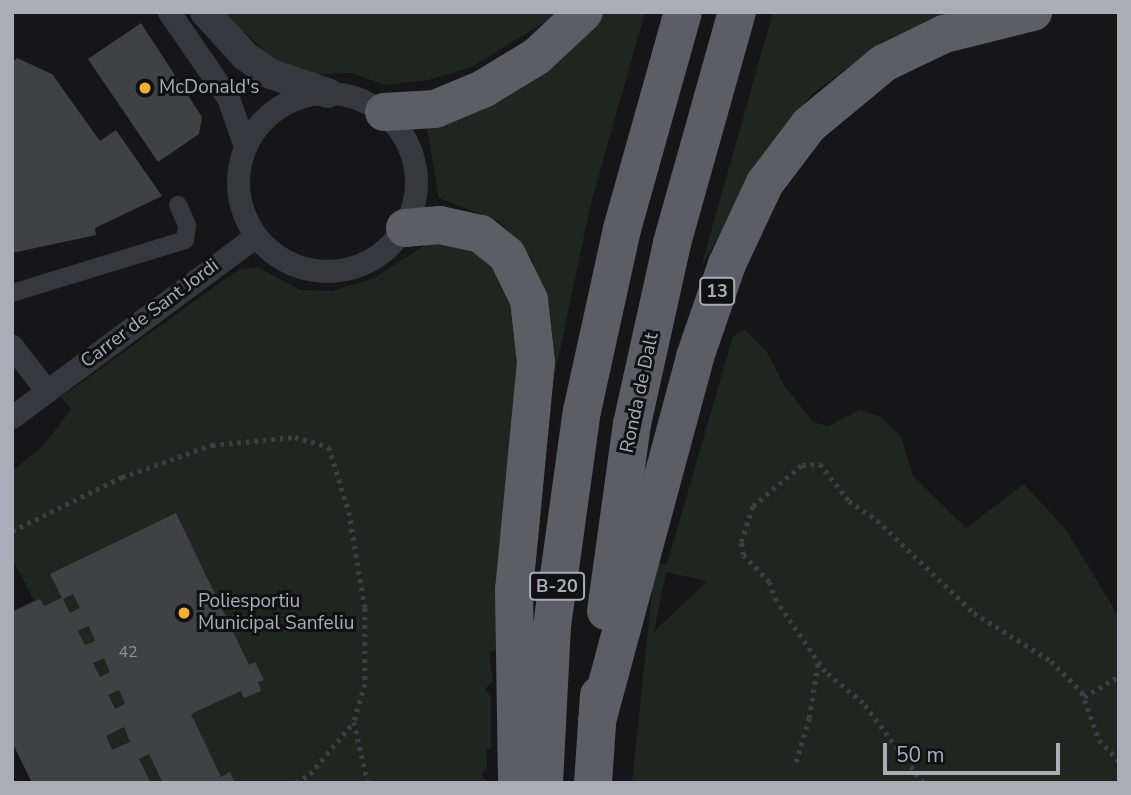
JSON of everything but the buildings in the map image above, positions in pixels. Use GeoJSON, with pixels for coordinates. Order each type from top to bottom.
{"type":"FeatureCollection","features":[{"type":"Feature","properties":{"kind":"highway"},"geometry":{"type":"LineString","coordinates":[[384,112],[435,109],[483,89],[537,56],[584,12]]}},
{"type":"Feature","properties":{"kind":"highway","name":"B-20"},"geometry":{"type":"LineString","coordinates":[[544,783],[552,626],[582,411],[622,229],[682,12]]}},
{"type":"Feature","properties":{"kind":"highway","name":"Ronda de Dalt"},"geometry":{"type":"LineString","coordinates":[[593,783],[604,626],[632,424],[672,243],[737,12]]}},
{"type":"Feature","properties":{"kind":"highway","name":"13"},"geometry":{"type":"LineString","coordinates":[[597,721],[695,357],[727,264],[765,183],[809,125],[884,63],[944,34],[1033,12]]}},
{"type":"Feature","properties":{"kind":"highway"},"geometry":{"type":"LineString","coordinates":[[405,228],[440,225],[481,234],[506,255],[529,300],[536,362],[514,589],[517,783]]}},
{"type":"Feature","properties":{"kind":"street"},"geometry":{"type":"LineString","coordinates":[[169,12],[228,98],[244,146]]}},
{"type":"Feature","properties":{"kind":"street"},"geometry":{"type":"LineString","coordinates":[[205,12],[245,56],[271,74],[328,93],[354,98],[384,112],[408,140],[417,165],[418,192],[405,228],[379,254],[355,267],[329,270],[281,260],[254,237],[238,198],[238,171],[244,146],[258,124],[278,107],[302,96],[328,93]]}},
{"type":"Feature","properties":{"kind":"street"},"geometry":{"type":"LineString","coordinates":[[12,293],[185,240],[187,225],[178,205]]}},
{"type":"Feature","properties":{"kind":"street","name":"Carrer de Sant Jordi"},"geometry":{"type":"LineString","coordinates":[[12,417],[254,237]]}},
{"type":"Feature","properties":{"kind":"street"},"geometry":{"type":"LineString","coordinates":[[12,346],[46,390]]}},
{"type":"Feature","properties":{"kind":"path"},"geometry":{"type":"LineString","coordinates":[[12,531],[122,477],[212,445],[295,437],[329,447],[349,512],[365,608],[365,684],[354,722],[310,774],[296,783]]}},
{"type":"Feature","properties":{"kind":"path"},"geometry":{"type":"LineString","coordinates":[[923,783],[863,703],[818,663],[788,618],[769,582],[743,555],[741,542],[753,506],[802,465],[820,464],[849,502],[877,520],[974,613],[1051,662],[1084,697],[1099,740],[1119,761]]}},
{"type":"Feature","properties":{"kind":"path"},"geometry":{"type":"LineString","coordinates":[[796,762],[809,718],[818,663]]}},
{"type":"Feature","properties":{"kind":"path"},"geometry":{"type":"LineString","coordinates":[[1084,697],[1119,676]]}},
{"type":"Feature","properties":{"kind":"path"},"geometry":{"type":"LineString","coordinates":[[354,722],[368,783]]}},
{"type":"Feature","properties":{"kind":"shaded area"},"geometry":{"type":"Polygon","coordinates":[[[223,12],[561,12],[472,67],[428,80],[385,85],[352,73],[304,75],[270,56],[223,12]]]}},
{"type":"Feature","properties":{"kind":"shaded area"},"geometry":{"type":"Polygon","coordinates":[[[594,12],[645,12],[591,203],[543,430],[547,315],[533,261],[499,221],[439,198],[427,128],[594,12]]]}},
{"type":"Feature","properties":{"kind":"shaded area"},"geometry":{"type":"Polygon","coordinates":[[[773,12],[950,12],[882,42],[812,94],[769,148],[701,267],[773,12]]]}},
{"type":"Feature","properties":{"kind":"shaded area"},"geometry":{"type":"Polygon","coordinates":[[[448,242],[489,256],[521,327],[499,650],[489,652],[493,681],[485,689],[491,697],[491,749],[486,750],[487,767],[481,776],[490,783],[32,783],[12,742],[12,611],[34,600],[12,558],[12,471],[44,445],[71,409],[61,397],[238,270],[257,267],[300,290],[332,291],[374,278],[428,243],[448,242]]]}},
{"type":"Feature","properties":{"kind":"shaded area"},"geometry":{"type":"Polygon","coordinates":[[[745,330],[767,352],[784,385],[813,422],[828,426],[860,410],[881,417],[901,436],[913,476],[966,528],[1024,484],[1067,531],[1119,617],[1119,783],[632,783],[655,563],[667,564],[733,336],[745,330]],[[666,572],[654,632],[707,581],[666,572]]]}},
{"type":"Feature","properties":{"kind":"place","name":"McDonald's"},"geometry":{"type":"Point","coordinates":[145,88]}},
{"type":"Feature","properties":{"kind":"place","name":"Poliesportiu Municipal Sanfeliu"},"geometry":{"type":"Point","coordinates":[184,613]}}]}
